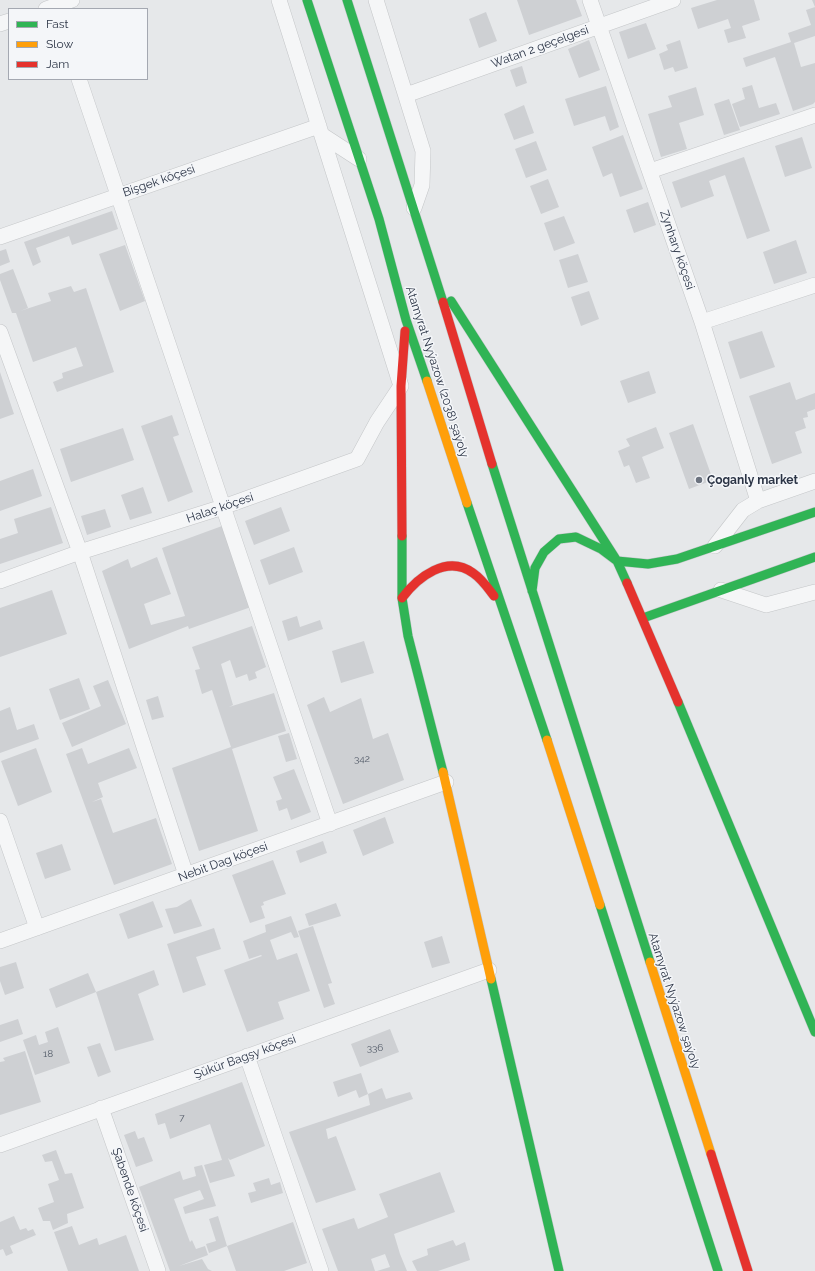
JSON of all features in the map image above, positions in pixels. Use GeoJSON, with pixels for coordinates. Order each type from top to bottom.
{"type":"FeatureCollection","features":[{"type":"Feature","properties":{"kind":"main road","name":"Atamyrat Nyýazow (2038) şaýoly"},"geometry":{"type":"LineString","coordinates":[[307,0],[379,219],[406,320],[550,750],[718,1271]]}},
{"type":"Feature","properties":{"kind":"main road","name":"Atamyrat Nyýazow (2038) şaýoly"},"geometry":{"type":"LineString","coordinates":[[347,0],[414,208],[578,739]]}},
{"type":"Feature","properties":{"kind":"main road"},"geometry":{"type":"LineString","coordinates":[[433,272],[498,377],[617,561],[643,618],[815,1032]]}},
{"type":"Feature","properties":{"kind":"main road"},"geometry":{"type":"LineString","coordinates":[[406,320],[402,386],[402,598],[408,636],[446,782],[559,1271]]}},
{"type":"Feature","properties":{"kind":"main road"},"geometry":{"type":"LineString","coordinates":[[532,593],[535,568],[544,552],[559,539],[576,537],[601,548],[617,561],[648,564],[677,559],[815,512]]}},
{"type":"Feature","properties":{"kind":"main road"},"geometry":{"type":"LineString","coordinates":[[643,618],[815,557]]}},
{"type":"Feature","properties":{"kind":"main road"},"geometry":{"type":"LineString","coordinates":[[402,598],[411,585],[427,572],[444,566],[458,567],[470,571],[479,577],[502,606]]}},
{"type":"Feature","properties":{"kind":"main road","name":"Atamyrat Nyýazow şaýoly"},"geometry":{"type":"LineString","coordinates":[[578,739],[748,1271]]}},
{"type":"Feature","properties":{"kind":"street"},"geometry":{"type":"LineString","coordinates":[[52,6],[72,0]]}},
{"type":"Feature","properties":{"kind":"street"},"geometry":{"type":"LineString","coordinates":[[279,0],[402,386]]}},
{"type":"Feature","properties":{"kind":"street"},"geometry":{"type":"LineString","coordinates":[[376,0],[424,151],[422,185],[414,208]]}},
{"type":"Feature","properties":{"kind":"street","name":"Zynhary köçesi"},"geometry":{"type":"LineString","coordinates":[[590,0],[702,322],[758,501]]}},
{"type":"Feature","properties":{"kind":"street","name":"Watan 2 geçelgesi"},"geometry":{"type":"LineString","coordinates":[[406,95],[673,0]]}},
{"type":"Feature","properties":{"kind":"street"},"geometry":{"type":"LineString","coordinates":[[80,80],[330,824]]}},
{"type":"Feature","properties":{"kind":"street"},"geometry":{"type":"LineString","coordinates":[[650,171],[815,115]]}},
{"type":"Feature","properties":{"kind":"street"},"geometry":{"type":"LineString","coordinates":[[320,130],[359,158]]}},
{"type":"Feature","properties":{"kind":"street","name":"Bişgek köçesi"},"geometry":{"type":"LineString","coordinates":[[0,237],[320,130]]}},
{"type":"Feature","properties":{"kind":"street"},"geometry":{"type":"LineString","coordinates":[[702,322],[815,285]]}},
{"type":"Feature","properties":{"kind":"street"},"geometry":{"type":"LineString","coordinates":[[0,332],[80,552],[186,875]]}},
{"type":"Feature","properties":{"kind":"street","name":"Halaç köçesi"},"geometry":{"type":"LineString","coordinates":[[0,581],[80,552],[223,508],[357,459],[377,422],[402,386]]}},
{"type":"Feature","properties":{"kind":"street"},"geometry":{"type":"LineString","coordinates":[[715,546],[743,510],[758,501],[815,481]]}},
{"type":"Feature","properties":{"kind":"street"},"geometry":{"type":"LineString","coordinates":[[721,590],[766,605],[815,592]]}},
{"type":"Feature","properties":{"kind":"street","name":"Nebit Dag köçesi"},"geometry":{"type":"LineString","coordinates":[[0,941],[446,782]]}},
{"type":"Feature","properties":{"kind":"street"},"geometry":{"type":"LineString","coordinates":[[0,821],[37,928]]}},
{"type":"Feature","properties":{"kind":"street","name":"Şükür Bagşy köçesi"},"geometry":{"type":"LineString","coordinates":[[0,1145],[490,970]]}},
{"type":"Feature","properties":{"kind":"street"},"geometry":{"type":"LineString","coordinates":[[247,1056],[321,1271]]}},
{"type":"Feature","properties":{"kind":"street","name":"Şabende köçesi"},"geometry":{"type":"LineString","coordinates":[[101,1108],[158,1271]]}},
{"type":"Feature","properties":{"kind":"building"},"geometry":{"type":"Polygon","coordinates":[[[517,0],[576,0],[582,16],[529,35],[517,0]]]}},
{"type":"Feature","properties":{"kind":"building"},"geometry":{"type":"Polygon","coordinates":[[[717,0],[754,0],[760,20],[742,26],[746,38],[728,43],[724,30],[731,28],[728,19],[698,29],[691,8],[717,0]]]}},
{"type":"Feature","properties":{"kind":"building"},"geometry":{"type":"Polygon","coordinates":[[[812,0],[815,0],[815,7],[812,0]]]}},
{"type":"Feature","properties":{"kind":"building"},"geometry":{"type":"Polygon","coordinates":[[[815,7],[815,36],[794,43],[801,67],[815,63],[815,102],[793,111],[775,57],[746,67],[743,58],[791,42],[788,33],[811,25],[806,10],[815,7]]]}},
{"type":"Feature","properties":{"kind":"building"},"geometry":{"type":"Polygon","coordinates":[[[486,12],[497,41],[479,48],[469,19],[486,12]]]}},
{"type":"Feature","properties":{"kind":"building"},"geometry":{"type":"Polygon","coordinates":[[[646,23],[656,49],[628,59],[619,32],[646,23]]]}},
{"type":"Feature","properties":{"kind":"building"},"geometry":{"type":"Polygon","coordinates":[[[589,40],[600,70],[579,78],[568,49],[589,40]]]}},
{"type":"Feature","properties":{"kind":"building"},"geometry":{"type":"Polygon","coordinates":[[[680,40],[688,68],[675,72],[673,67],[664,70],[659,54],[668,50],[666,45],[680,40]]]}},
{"type":"Feature","properties":{"kind":"building"},"geometry":{"type":"Polygon","coordinates":[[[522,66],[527,83],[516,87],[510,70],[522,66]]]}},
{"type":"Feature","properties":{"kind":"building"},"geometry":{"type":"Polygon","coordinates":[[[752,85],[759,108],[776,103],[780,114],[740,127],[732,104],[745,99],[742,88],[752,85]]]}},
{"type":"Feature","properties":{"kind":"building"},"geometry":{"type":"Polygon","coordinates":[[[606,86],[619,127],[610,131],[605,116],[574,126],[565,99],[606,86]]]}},
{"type":"Feature","properties":{"kind":"building"},"geometry":{"type":"Polygon","coordinates":[[[696,87],[704,115],[679,123],[687,149],[661,157],[648,114],[672,107],[668,96],[696,87]]]}},
{"type":"Feature","properties":{"kind":"building"},"geometry":{"type":"Polygon","coordinates":[[[729,99],[740,130],[724,135],[714,104],[729,99]]]}},
{"type":"Feature","properties":{"kind":"building"},"geometry":{"type":"Polygon","coordinates":[[[524,105],[534,133],[514,140],[504,114],[524,105]]]}},
{"type":"Feature","properties":{"kind":"building"},"geometry":{"type":"Polygon","coordinates":[[[623,135],[643,189],[620,197],[612,173],[603,177],[592,147],[623,135]]]}},
{"type":"Feature","properties":{"kind":"building"},"geometry":{"type":"Polygon","coordinates":[[[802,137],[812,168],[785,177],[775,146],[802,137]]]}},
{"type":"Feature","properties":{"kind":"building"},"geometry":{"type":"Polygon","coordinates":[[[536,141],[547,170],[526,178],[515,149],[536,141]]]}},
{"type":"Feature","properties":{"kind":"building"},"geometry":{"type":"Polygon","coordinates":[[[744,157],[770,231],[747,239],[725,175],[709,181],[714,196],[681,208],[672,182],[744,157]]]}},
{"type":"Feature","properties":{"kind":"building"},"geometry":{"type":"Polygon","coordinates":[[[548,179],[559,207],[541,214],[530,186],[548,179]]]}},
{"type":"Feature","properties":{"kind":"building"},"geometry":{"type":"Polygon","coordinates":[[[648,202],[656,225],[634,233],[626,210],[648,202]]]}},
{"type":"Feature","properties":{"kind":"building"},"geometry":{"type":"Polygon","coordinates":[[[112,211],[118,229],[72,245],[69,236],[36,248],[41,262],[33,266],[24,242],[112,211]]]}},
{"type":"Feature","properties":{"kind":"building"},"geometry":{"type":"Polygon","coordinates":[[[564,216],[575,243],[554,251],[544,223],[564,216]]]}},
{"type":"Feature","properties":{"kind":"building"},"geometry":{"type":"Polygon","coordinates":[[[796,240],[807,273],[774,284],[763,252],[796,240]]]}},
{"type":"Feature","properties":{"kind":"building"},"geometry":{"type":"Polygon","coordinates":[[[125,245],[145,301],[120,311],[99,254],[125,245]]]}},
{"type":"Feature","properties":{"kind":"building"},"geometry":{"type":"Polygon","coordinates":[[[6,249],[10,262],[0,266],[0,251],[6,249]]]}},
{"type":"Feature","properties":{"kind":"building"},"geometry":{"type":"Polygon","coordinates":[[[578,254],[588,282],[568,288],[559,260],[578,254]]]}},
{"type":"Feature","properties":{"kind":"building"},"geometry":{"type":"Polygon","coordinates":[[[13,269],[28,308],[20,311],[51,301],[48,293],[71,286],[74,292],[86,288],[114,372],[57,392],[53,382],[63,378],[62,373],[83,366],[76,347],[33,362],[16,313],[12,313],[0,280],[0,274],[13,269]]]}},
{"type":"Feature","properties":{"kind":"building"},"geometry":{"type":"Polygon","coordinates":[[[589,291],[599,319],[581,326],[571,297],[589,291]]]}},
{"type":"Feature","properties":{"kind":"building"},"geometry":{"type":"Polygon","coordinates":[[[762,331],[775,367],[740,379],[728,342],[762,331]]]}},
{"type":"Feature","properties":{"kind":"building"},"geometry":{"type":"Polygon","coordinates":[[[649,371],[656,393],[628,403],[620,381],[649,371]]]}},
{"type":"Feature","properties":{"kind":"building"},"geometry":{"type":"Polygon","coordinates":[[[0,372],[14,414],[0,419],[0,372]]]}},
{"type":"Feature","properties":{"kind":"building"},"geometry":{"type":"Polygon","coordinates":[[[790,382],[796,400],[815,393],[815,409],[807,412],[808,417],[803,418],[806,428],[795,432],[802,453],[772,464],[749,396],[790,382]]]}},
{"type":"Feature","properties":{"kind":"building"},"geometry":{"type":"Polygon","coordinates":[[[172,415],[179,435],[173,437],[193,492],[168,502],[141,426],[172,415]]]}},
{"type":"Feature","properties":{"kind":"building"},"geometry":{"type":"Polygon","coordinates":[[[693,424],[713,480],[689,489],[669,433],[693,424]]]}},
{"type":"Feature","properties":{"kind":"building"},"geometry":{"type":"Polygon","coordinates":[[[656,427],[664,448],[642,457],[650,478],[636,483],[629,465],[624,467],[618,451],[630,446],[626,439],[656,427]]]}},
{"type":"Feature","properties":{"kind":"building"},"geometry":{"type":"Polygon","coordinates":[[[123,428],[134,460],[71,482],[60,449],[123,428]]]}},
{"type":"Feature","properties":{"kind":"building"},"geometry":{"type":"Polygon","coordinates":[[[33,469],[42,496],[0,511],[0,481],[33,469]]]}},
{"type":"Feature","properties":{"kind":"building"},"geometry":{"type":"Polygon","coordinates":[[[143,487],[152,513],[130,520],[121,495],[143,487]]]}},
{"type":"Feature","properties":{"kind":"building"},"geometry":{"type":"Polygon","coordinates":[[[51,507],[63,543],[0,564],[0,539],[18,533],[14,519],[51,507]]]}},
{"type":"Feature","properties":{"kind":"building"},"geometry":{"type":"Polygon","coordinates":[[[281,507],[290,531],[254,545],[245,521],[281,507]]]}},
{"type":"Feature","properties":{"kind":"building"},"geometry":{"type":"Polygon","coordinates":[[[105,509],[111,527],[87,535],[81,516],[105,509]]]}},
{"type":"Feature","properties":{"kind":"building"},"geometry":{"type":"Polygon","coordinates":[[[222,526],[251,607],[189,629],[188,626],[129,649],[102,571],[128,559],[131,568],[157,557],[171,594],[144,604],[151,625],[185,616],[162,548],[222,526]]]}},
{"type":"Feature","properties":{"kind":"building"},"geometry":{"type":"Polygon","coordinates":[[[294,547],[303,572],[269,585],[260,560],[294,547]]]}},
{"type":"Feature","properties":{"kind":"building"},"geometry":{"type":"Polygon","coordinates":[[[52,590],[67,634],[0,657],[0,608],[52,590]]]}},
{"type":"Feature","properties":{"kind":"building"},"geometry":{"type":"Polygon","coordinates":[[[297,616],[300,627],[320,620],[323,629],[288,641],[282,621],[297,616]]]}},
{"type":"Feature","properties":{"kind":"building"},"geometry":{"type":"Polygon","coordinates":[[[252,626],[266,667],[255,672],[257,678],[249,681],[247,674],[236,678],[230,660],[221,664],[233,705],[229,707],[274,693],[286,731],[232,749],[258,831],[199,851],[172,768],[231,747],[212,690],[202,694],[195,670],[200,669],[192,647],[252,626]]]}},
{"type":"Feature","properties":{"kind":"building"},"geometry":{"type":"Polygon","coordinates":[[[364,641],[374,673],[341,683],[332,651],[364,641]]]}},
{"type":"Feature","properties":{"kind":"building"},"geometry":{"type":"Polygon","coordinates":[[[79,678],[90,709],[60,720],[49,689],[79,678]]]}},
{"type":"Feature","properties":{"kind":"building"},"geometry":{"type":"Polygon","coordinates":[[[108,680],[126,724],[72,747],[62,723],[101,706],[93,686],[108,680]]]}},
{"type":"Feature","properties":{"kind":"building"},"geometry":{"type":"Polygon","coordinates":[[[158,696],[164,717],[152,720],[146,700],[158,696]]]}},
{"type":"Feature","properties":{"kind":"building"},"geometry":{"type":"Polygon","coordinates":[[[324,697],[330,712],[361,698],[373,739],[388,733],[404,780],[343,804],[307,705],[324,697]]]}},
{"type":"Feature","properties":{"kind":"building"},"geometry":{"type":"Polygon","coordinates":[[[10,707],[17,730],[34,724],[39,739],[0,753],[0,711],[10,707]]]}},
{"type":"Feature","properties":{"kind":"building"},"geometry":{"type":"Polygon","coordinates":[[[289,733],[297,759],[286,762],[278,736],[289,733]]]}},
{"type":"Feature","properties":{"kind":"building"},"geometry":{"type":"Polygon","coordinates":[[[36,748],[52,792],[18,806],[1,761],[36,748]]]}},
{"type":"Feature","properties":{"kind":"building"},"geometry":{"type":"Polygon","coordinates":[[[82,748],[88,764],[129,748],[137,768],[98,783],[103,797],[92,802],[101,799],[113,833],[156,818],[172,864],[114,885],[66,754],[82,748]]]}},
{"type":"Feature","properties":{"kind":"building"},"geometry":{"type":"Polygon","coordinates":[[[294,769],[311,812],[291,820],[287,808],[279,811],[276,801],[282,799],[273,777],[294,769]]]}},
{"type":"Feature","properties":{"kind":"building"},"geometry":{"type":"Polygon","coordinates":[[[385,817],[394,843],[363,856],[353,830],[385,817]]]}},
{"type":"Feature","properties":{"kind":"building"},"geometry":{"type":"Polygon","coordinates":[[[323,841],[327,853],[300,863],[296,851],[323,841]]]}},
{"type":"Feature","properties":{"kind":"building"},"geometry":{"type":"Polygon","coordinates":[[[62,844],[71,870],[45,879],[36,853],[62,844]]]}},
{"type":"Feature","properties":{"kind":"building"},"geometry":{"type":"Polygon","coordinates":[[[273,860],[286,894],[263,902],[264,905],[261,906],[265,918],[250,923],[232,875],[273,860]]]}},
{"type":"Feature","properties":{"kind":"building"},"geometry":{"type":"Polygon","coordinates":[[[191,899],[202,926],[174,934],[165,909],[177,907],[191,899]]]}},
{"type":"Feature","properties":{"kind":"building"},"geometry":{"type":"Polygon","coordinates":[[[153,901],[163,927],[128,939],[119,914],[153,901]]]}},
{"type":"Feature","properties":{"kind":"building"},"geometry":{"type":"Polygon","coordinates":[[[336,903],[341,916],[309,926],[305,914],[336,903]]]}},
{"type":"Feature","properties":{"kind":"building"},"geometry":{"type":"Polygon","coordinates":[[[291,916],[299,937],[294,938],[291,932],[270,940],[277,960],[297,953],[310,991],[278,1002],[284,1019],[247,1032],[224,970],[262,956],[249,959],[243,941],[266,932],[265,925],[291,916]]]}},
{"type":"Feature","properties":{"kind":"building"},"geometry":{"type":"Polygon","coordinates":[[[313,926],[332,983],[328,984],[335,1004],[324,1008],[298,931],[313,926]]]}},
{"type":"Feature","properties":{"kind":"building"},"geometry":{"type":"Polygon","coordinates":[[[214,928],[221,949],[196,957],[206,985],[183,993],[167,944],[214,928]]]}},
{"type":"Feature","properties":{"kind":"building"},"geometry":{"type":"Polygon","coordinates":[[[442,936],[450,963],[432,968],[424,942],[442,936]]]}},
{"type":"Feature","properties":{"kind":"building"},"geometry":{"type":"Polygon","coordinates":[[[16,962],[24,988],[5,995],[0,981],[0,967],[16,962]]]}},
{"type":"Feature","properties":{"kind":"building"},"geometry":{"type":"Polygon","coordinates":[[[154,970],[159,985],[138,994],[154,1040],[115,1051],[96,992],[154,970]]]}},
{"type":"Feature","properties":{"kind":"building"},"geometry":{"type":"Polygon","coordinates":[[[88,973],[96,992],[56,1008],[49,989],[88,973]]]}},
{"type":"Feature","properties":{"kind":"building"},"geometry":{"type":"Polygon","coordinates":[[[18,1019],[23,1034],[0,1042],[0,1025],[18,1019]]]}},
{"type":"Feature","properties":{"kind":"building"},"geometry":{"type":"Polygon","coordinates":[[[58,1027],[70,1063],[35,1075],[23,1040],[36,1035],[39,1045],[48,1042],[45,1032],[58,1027]]]}},
{"type":"Feature","properties":{"kind":"building"},"geometry":{"type":"Polygon","coordinates":[[[390,1029],[399,1052],[360,1067],[351,1044],[390,1029]]]}},
{"type":"Feature","properties":{"kind":"building"},"geometry":{"type":"Polygon","coordinates":[[[100,1043],[111,1072],[98,1077],[87,1047],[100,1043]]]}},
{"type":"Feature","properties":{"kind":"building"},"geometry":{"type":"Polygon","coordinates":[[[25,1051],[41,1102],[0,1115],[0,1062],[5,1061],[3,1058],[25,1051]]]}},
{"type":"Feature","properties":{"kind":"building"},"geometry":{"type":"Polygon","coordinates":[[[361,1073],[368,1094],[359,1098],[356,1090],[338,1097],[333,1082],[361,1073]]]}},
{"type":"Feature","properties":{"kind":"building"},"geometry":{"type":"Polygon","coordinates":[[[242,1082],[265,1146],[230,1160],[228,1158],[235,1176],[210,1183],[204,1165],[222,1160],[210,1124],[170,1139],[165,1123],[158,1125],[155,1114],[242,1082]]]}},
{"type":"Feature","properties":{"kind":"building"},"geometry":{"type":"Polygon","coordinates":[[[382,1088],[386,1099],[410,1092],[413,1099],[326,1129],[328,1139],[336,1136],[356,1190],[316,1203],[289,1132],[370,1105],[368,1094],[382,1088]]]}},
{"type":"Feature","properties":{"kind":"building"},"geometry":{"type":"Polygon","coordinates":[[[135,1131],[138,1139],[144,1137],[153,1161],[136,1167],[124,1135],[135,1131]]]}},
{"type":"Feature","properties":{"kind":"building"},"geometry":{"type":"Polygon","coordinates":[[[56,1150],[65,1174],[72,1173],[84,1208],[67,1214],[68,1223],[53,1230],[50,1221],[43,1221],[38,1208],[54,1202],[48,1184],[59,1180],[52,1161],[45,1162],[42,1155],[56,1150]]]}},
{"type":"Feature","properties":{"kind":"building"},"geometry":{"type":"Polygon","coordinates":[[[202,1165],[216,1206],[185,1214],[183,1207],[204,1199],[200,1190],[174,1199],[190,1242],[192,1240],[196,1249],[205,1246],[208,1255],[179,1266],[202,1259],[208,1269],[212,1271],[170,1271],[139,1187],[180,1171],[183,1180],[196,1176],[194,1167],[202,1165]]]}},
{"type":"Feature","properties":{"kind":"building"},"geometry":{"type":"Polygon","coordinates":[[[440,1172],[455,1212],[394,1234],[407,1271],[377,1271],[390,1267],[385,1254],[371,1259],[375,1271],[338,1271],[322,1229],[354,1218],[358,1229],[388,1217],[379,1194],[440,1172]]]}},
{"type":"Feature","properties":{"kind":"building"},"geometry":{"type":"Polygon","coordinates":[[[269,1178],[271,1185],[280,1182],[283,1193],[251,1203],[248,1193],[256,1191],[253,1183],[269,1178]]]}},
{"type":"Feature","properties":{"kind":"building"},"geometry":{"type":"Polygon","coordinates":[[[14,1216],[20,1230],[26,1228],[28,1231],[33,1229],[36,1235],[10,1246],[13,1253],[6,1256],[3,1249],[0,1250],[0,1222],[14,1216]]]}},
{"type":"Feature","properties":{"kind":"building"},"geometry":{"type":"Polygon","coordinates":[[[218,1216],[227,1246],[209,1253],[206,1244],[216,1241],[209,1219],[218,1216]]]}},
{"type":"Feature","properties":{"kind":"building"},"geometry":{"type":"Polygon","coordinates":[[[293,1222],[307,1263],[284,1271],[236,1271],[227,1246],[293,1222]]]}},
{"type":"Feature","properties":{"kind":"building"},"geometry":{"type":"Polygon","coordinates":[[[72,1226],[79,1245],[97,1238],[99,1245],[126,1235],[139,1271],[68,1271],[54,1232],[72,1226]]]}},
{"type":"Feature","properties":{"kind":"building"},"geometry":{"type":"Polygon","coordinates":[[[453,1240],[456,1246],[465,1242],[470,1260],[438,1271],[417,1271],[412,1261],[428,1255],[427,1249],[453,1240]]]}},
{"type":"Feature","properties":{"kind":"traffic: fast"},"geometry":{"type":"LineString","coordinates":[[307,0],[379,219],[406,320],[427,381]]}},
{"type":"Feature","properties":{"kind":"traffic: fast"},"geometry":{"type":"LineString","coordinates":[[347,0],[443,302]]}},
{"type":"Feature","properties":{"kind":"traffic: fast"},"geometry":{"type":"LineString","coordinates":[[451,301],[617,561],[627,583]]}},
{"type":"Feature","properties":{"kind":"traffic: fast"},"geometry":{"type":"LineString","coordinates":[[492,464],[650,962]]}},
{"type":"Feature","properties":{"kind":"traffic: fast"},"geometry":{"type":"LineString","coordinates":[[467,503],[547,740]]}},
{"type":"Feature","properties":{"kind":"traffic: fast"},"geometry":{"type":"LineString","coordinates":[[532,591],[535,568],[544,552],[559,539],[576,537],[601,549],[617,561],[648,564],[677,559],[815,512]]}},
{"type":"Feature","properties":{"kind":"traffic: fast"},"geometry":{"type":"LineString","coordinates":[[402,536],[402,598],[408,636],[443,772]]}},
{"type":"Feature","properties":{"kind":"traffic: fast"},"geometry":{"type":"LineString","coordinates":[[643,618],[815,557]]}},
{"type":"Feature","properties":{"kind":"traffic: fast"},"geometry":{"type":"LineString","coordinates":[[678,702],[815,1032]]}},
{"type":"Feature","properties":{"kind":"traffic: fast"},"geometry":{"type":"LineString","coordinates":[[600,905],[718,1271]]}},
{"type":"Feature","properties":{"kind":"traffic: fast"},"geometry":{"type":"LineString","coordinates":[[491,979],[559,1271]]}},
{"type":"Feature","properties":{"kind":"traffic: slow"},"geometry":{"type":"LineString","coordinates":[[427,381],[467,503]]}},
{"type":"Feature","properties":{"kind":"traffic: slow"},"geometry":{"type":"LineString","coordinates":[[547,740],[600,905]]}},
{"type":"Feature","properties":{"kind":"traffic: slow"},"geometry":{"type":"LineString","coordinates":[[443,772],[491,979]]}},
{"type":"Feature","properties":{"kind":"traffic: slow"},"geometry":{"type":"LineString","coordinates":[[650,962],[711,1154]]}},
{"type":"Feature","properties":{"kind":"traffic: jam"},"geometry":{"type":"LineString","coordinates":[[443,302],[492,464]]}},
{"type":"Feature","properties":{"kind":"traffic: jam"},"geometry":{"type":"LineString","coordinates":[[402,536],[401,386],[405,331]]}},
{"type":"Feature","properties":{"kind":"traffic: jam"},"geometry":{"type":"LineString","coordinates":[[402,598],[416,583],[434,570],[453,566],[463,568],[476,575],[494,596]]}},
{"type":"Feature","properties":{"kind":"traffic: jam"},"geometry":{"type":"LineString","coordinates":[[627,583],[678,702]]}},
{"type":"Feature","properties":{"kind":"traffic: jam"},"geometry":{"type":"LineString","coordinates":[[711,1154],[748,1271]]}},
{"type":"Feature","properties":{"kind":"place","name":"Çoganly market"},"geometry":{"type":"Point","coordinates":[699,480]}}]}
